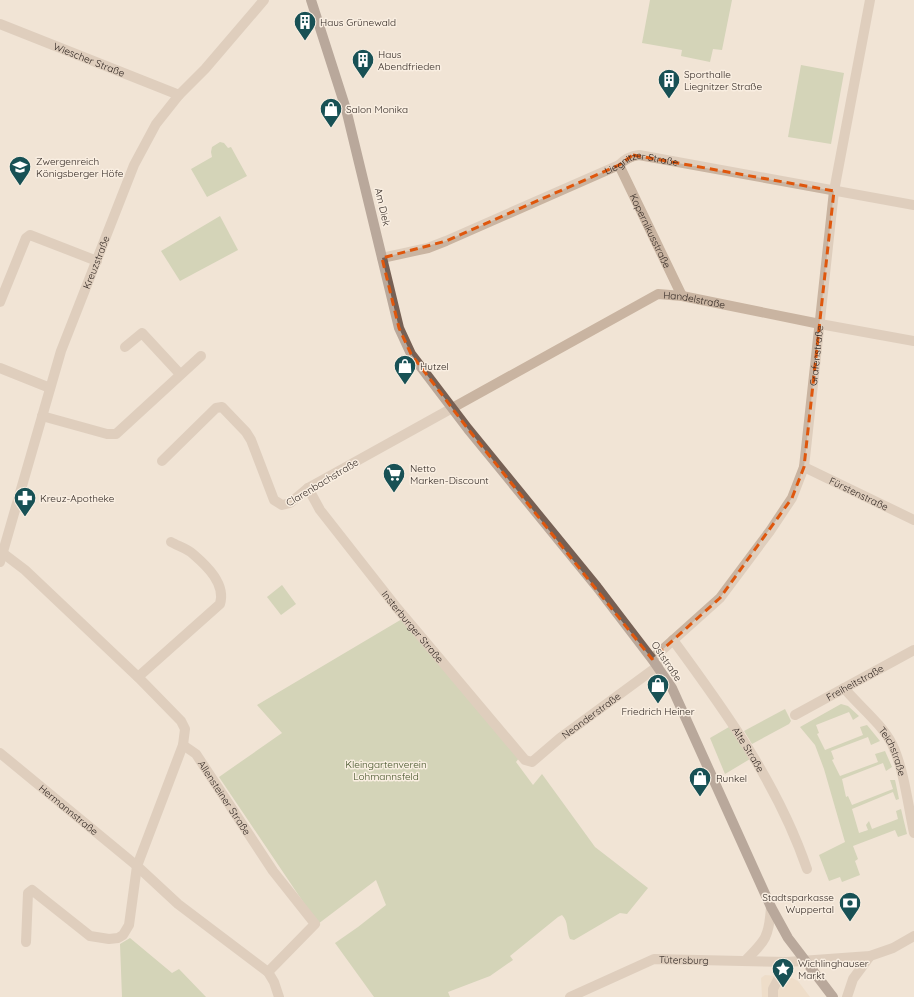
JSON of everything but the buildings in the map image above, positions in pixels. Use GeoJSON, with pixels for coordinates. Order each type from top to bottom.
{"type":"FeatureCollection","features":[{"type":"Feature","properties":{"kind":"main road","name":"Am Diek"},"geometry":{"type":"LineString","coordinates":[[310,0],[344,102],[402,336],[411,354],[452,409]]}},
{"type":"Feature","properties":{"kind":"main road","name":"Oststraße"},"geometry":{"type":"LineString","coordinates":[[452,409],[597,587],[655,662],[672,688],[771,907],[788,938],[833,997]]}},
{"type":"Feature","properties":{"kind":"street","name":"Kreuzstraße"},"geometry":{"type":"LineString","coordinates":[[1,555],[61,351],[144,143],[156,124],[179,95],[205,69],[264,0]]}},
{"type":"Feature","properties":{"kind":"street","name":"Grafenstraße"},"geometry":{"type":"LineString","coordinates":[[655,662],[673,640],[720,598],[792,498],[804,467],[834,191],[870,0]]}},
{"type":"Feature","properties":{"kind":"street","name":"Wiescher Straße"},"geometry":{"type":"LineString","coordinates":[[0,24],[179,95]]}},
{"type":"Feature","properties":{"kind":"street","name":"Liegnitzer Straße"},"geometry":{"type":"LineString","coordinates":[[382,258],[428,248],[446,241],[619,165],[625,158],[639,155],[914,205]]}},
{"type":"Feature","properties":{"kind":"street","name":"Kopernikusstraße"},"geometry":{"type":"LineString","coordinates":[[619,165],[682,296]]}},
{"type":"Feature","properties":{"kind":"street"},"geometry":{"type":"LineString","coordinates":[[0,302],[26,238],[30,235],[97,260]]}},
{"type":"Feature","properties":{"kind":"street","name":"Handelstraße"},"geometry":{"type":"LineString","coordinates":[[452,409],[658,294],[682,296],[820,324],[914,341]]}},
{"type":"Feature","properties":{"kind":"street"},"geometry":{"type":"LineString","coordinates":[[125,348],[142,333],[180,374]]}},
{"type":"Feature","properties":{"kind":"street"},"geometry":{"type":"LineString","coordinates":[[42,416],[107,434],[116,434],[200,356]]}},
{"type":"Feature","properties":{"kind":"street"},"geometry":{"type":"LineString","coordinates":[[0,368],[50,388]]}},
{"type":"Feature","properties":{"kind":"street","name":"Clarenbachstraße"},"geometry":{"type":"LineString","coordinates":[[162,461],[219,407],[222,407],[246,432],[277,503],[282,505],[290,503],[308,488],[416,427],[452,409]]}},
{"type":"Feature","properties":{"kind":"street","name":"Fürstenstraße"},"geometry":{"type":"LineString","coordinates":[[804,467],[914,520]]}},
{"type":"Feature","properties":{"kind":"street","name":"Insterburger Straße"},"geometry":{"type":"LineString","coordinates":[[308,488],[320,510],[397,608],[525,760]]}},
{"type":"Feature","properties":{"kind":"street"},"geometry":{"type":"LineString","coordinates":[[138,677],[220,604],[222,596],[217,580],[192,553],[171,542]]}},
{"type":"Feature","properties":{"kind":"street"},"geometry":{"type":"LineString","coordinates":[[1,555],[25,570],[138,677],[181,721],[185,729],[183,745],[137,866],[129,925],[123,935],[118,938],[108,939],[90,936],[32,890],[28,893],[26,942]]}},
{"type":"Feature","properties":{"kind":"street","name":"Alte Straße"},"geometry":{"type":"LineString","coordinates":[[673,640],[718,700],[749,748],[775,795],[801,851],[807,869]]}},
{"type":"Feature","properties":{"kind":"street","name":"Freiheitstraße"},"geometry":{"type":"LineString","coordinates":[[795,715],[914,650]]}},
{"type":"Feature","properties":{"kind":"street","name":"Neanderstraße"},"geometry":{"type":"LineString","coordinates":[[525,760],[532,762],[655,662]]}},
{"type":"Feature","properties":{"kind":"street","name":"Teichstraße"},"geometry":{"type":"LineString","coordinates":[[844,688],[881,728],[891,743],[897,756],[914,833]]}},
{"type":"Feature","properties":{"kind":"street","name":"Allensteiner Straße"},"geometry":{"type":"LineString","coordinates":[[183,745],[196,754],[273,871],[315,924],[268,972]]}},
{"type":"Feature","properties":{"kind":"street","name":"Hermannstraße"},"geometry":{"type":"LineString","coordinates":[[0,753],[137,866],[178,904],[268,972],[274,982],[279,997]]}},
{"type":"Feature","properties":{"kind":"street"},"geometry":{"type":"LineString","coordinates":[[745,961],[764,942],[770,929],[771,907]]}},
{"type":"Feature","properties":{"kind":"street","name":"Tütersburg"},"geometry":{"type":"LineString","coordinates":[[570,997],[581,995],[654,959],[787,962],[870,956],[893,948],[914,936]]}},
{"type":"Feature","properties":{"kind":"street"},"geometry":{"type":"LineString","coordinates":[[846,997],[853,979],[870,956]]}},
{"type":"Feature","properties":{"kind":"street"},"geometry":{"type":"LineString","coordinates":[[773,997],[773,989],[787,962]]}},
{"type":"Feature","properties":{"kind":"highlighted area"},"geometry":{"type":"Polygon","coordinates":[[[633,155],[834,191],[804,467],[792,498],[720,598],[652,659],[468,429],[411,354],[399,328],[382,258],[446,241],[619,165],[633,155]]]}},
{"type":"Feature","properties":{"kind":"green space"},"geometry":{"type":"Polygon","coordinates":[[[650,0],[732,0],[722,50],[713,49],[710,62],[681,56],[682,50],[642,43],[650,0]]]}},
{"type":"Feature","properties":{"kind":"green space"},"geometry":{"type":"Polygon","coordinates":[[[801,65],[844,73],[831,144],[788,137],[801,65]]]}},
{"type":"Feature","properties":{"kind":"green space"},"geometry":{"type":"Polygon","coordinates":[[[220,142],[224,143],[228,148],[231,147],[247,176],[207,197],[191,169],[212,157],[212,147],[220,142]]]}},
{"type":"Feature","properties":{"kind":"green space"},"geometry":{"type":"Polygon","coordinates":[[[220,216],[238,250],[180,281],[161,251],[220,216]]]}},
{"type":"Feature","properties":{"kind":"green space"},"geometry":{"type":"Polygon","coordinates":[[[282,585],[296,604],[281,615],[267,597],[282,585]]]}},
{"type":"Feature","properties":{"kind":"green space","name":"Kleingartenverein Lohmannsfeld"},"geometry":{"type":"Polygon","coordinates":[[[402,619],[519,758],[516,762],[533,785],[542,774],[595,847],[648,888],[627,914],[620,913],[574,940],[570,939],[567,924],[562,915],[558,917],[510,956],[513,960],[490,976],[448,992],[450,997],[374,997],[335,943],[386,905],[376,880],[318,924],[219,777],[282,733],[257,705],[402,619]]]}},
{"type":"Feature","properties":{"kind":"green space"},"geometry":{"type":"Polygon","coordinates":[[[841,704],[848,706],[859,716],[853,720],[849,712],[816,725],[819,733],[817,734],[825,750],[863,735],[860,727],[867,725],[880,741],[871,745],[868,737],[831,751],[834,759],[832,760],[840,776],[878,762],[875,754],[885,751],[892,767],[886,771],[883,763],[842,779],[846,797],[848,796],[852,805],[893,789],[890,780],[895,780],[899,799],[896,800],[893,792],[852,809],[859,833],[868,830],[866,825],[869,821],[872,829],[898,819],[896,811],[901,809],[907,834],[898,837],[895,830],[853,846],[858,859],[855,861],[860,875],[842,882],[840,877],[829,881],[819,855],[845,842],[824,769],[815,745],[800,727],[841,704]]]}},
{"type":"Feature","properties":{"kind":"green space"},"geometry":{"type":"Polygon","coordinates":[[[785,709],[791,721],[789,724],[752,744],[744,731],[785,709]]]}},
{"type":"Feature","properties":{"kind":"green space"},"geometry":{"type":"Polygon","coordinates":[[[729,727],[750,759],[725,774],[710,738],[729,727]]]}},
{"type":"Feature","properties":{"kind":"green space"},"geometry":{"type":"Polygon","coordinates":[[[130,938],[172,973],[179,969],[206,997],[122,997],[120,944],[130,938]]]}},
{"type":"Feature","properties":{"kind":"shaded area","name":"Wichlinghauser Markt"},"geometry":{"type":"Polygon","coordinates":[[[765,975],[790,977],[798,981],[810,997],[762,997],[761,978],[765,975]]]}},
{"type":"Feature","properties":{"kind":"place","name":"Haus Grünewald"},"geometry":{"type":"Point","coordinates":[305,42]}},
{"type":"Feature","properties":{"kind":"place","name":"Haus Abendfrieden"},"geometry":{"type":"Point","coordinates":[363,80]}},
{"type":"Feature","properties":{"kind":"place","name":"Sporthalle Liegnitzer Straße"},"geometry":{"type":"Point","coordinates":[669,100]}},
{"type":"Feature","properties":{"kind":"place","name":"Salon Monika"},"geometry":{"type":"Point","coordinates":[331,128]}},
{"type":"Feature","properties":{"kind":"place","name":"Zwergenreich Königsberger Höfe"},"geometry":{"type":"Point","coordinates":[20,186]}},
{"type":"Feature","properties":{"kind":"place","name":"Hutzel"},"geometry":{"type":"Point","coordinates":[405,386]}},
{"type":"Feature","properties":{"kind":"place","name":"Netto Marken-Discount"},"geometry":{"type":"Point","coordinates":[394,494]}},
{"type":"Feature","properties":{"kind":"place","name":"Kreuz-Apotheke"},"geometry":{"type":"Point","coordinates":[25,518]}},
{"type":"Feature","properties":{"kind":"place","name":"Friedrich Heiner"},"geometry":{"type":"Point","coordinates":[658,704]}},
{"type":"Feature","properties":{"kind":"place","name":"Runkel"},"geometry":{"type":"Point","coordinates":[700,798]}},
{"type":"Feature","properties":{"kind":"place","name":"Stadtsparkasse Wuppertal"},"geometry":{"type":"Point","coordinates":[850,922]}},
{"type":"Feature","properties":{"kind":"place","name":"Wichlinghauser Markt"},"geometry":{"type":"Point","coordinates":[783,988]}}]}
